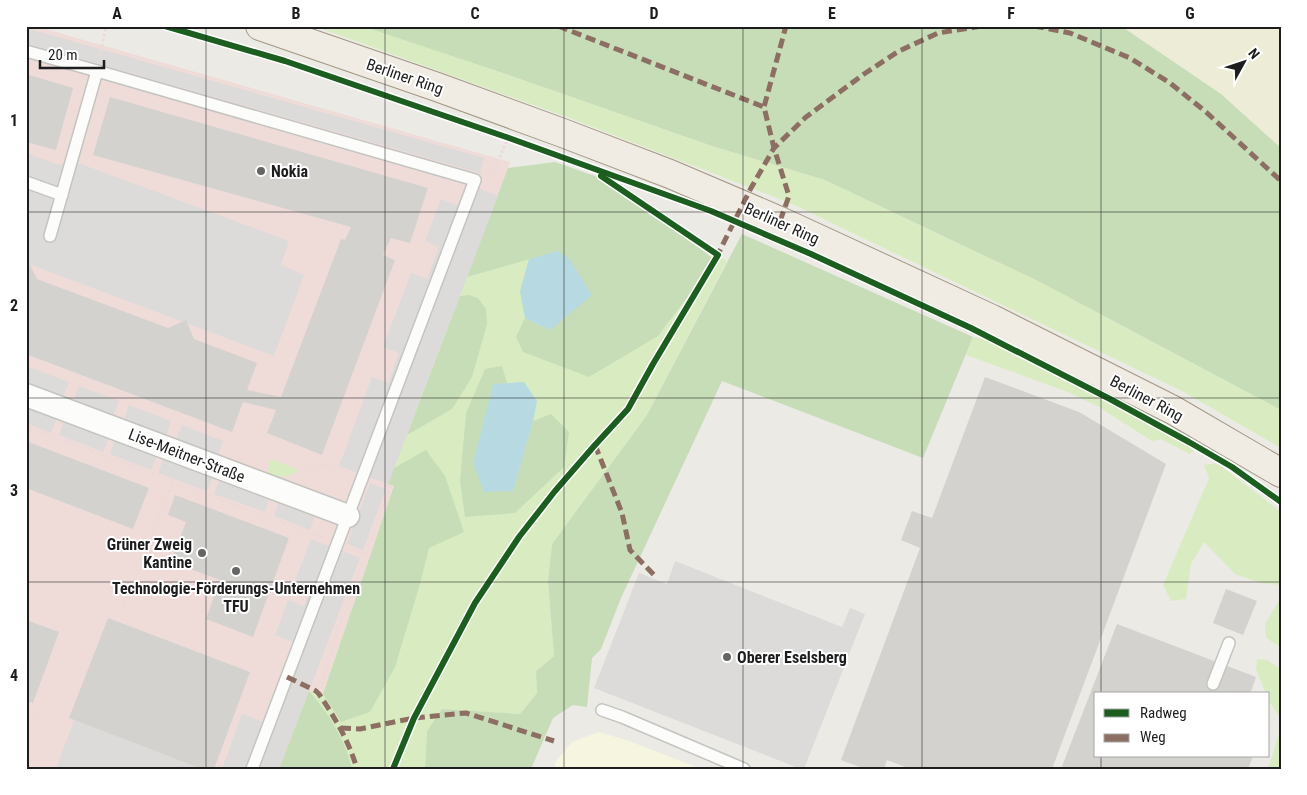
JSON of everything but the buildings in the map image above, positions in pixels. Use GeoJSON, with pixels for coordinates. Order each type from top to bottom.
{"type":"FeatureCollection","features":[{"type":"Feature","properties":{"kind":"main road","name":"Berliner Ring"},"geometry":{"type":"LineString","coordinates":[[260,26],[436,86],[560,132],[670,174],[771,217],[992,319],[1173,410],[1222,440],[1281,472]]}},
{"type":"Feature","properties":{"kind":"street","name":"Lise-Meitner-Straße"},"geometry":{"type":"LineString","coordinates":[[26,394],[348,516]]}},
{"type":"Feature","properties":{"kind":"lane"},"geometry":{"type":"LineString","coordinates":[[26,51],[475,180],[252,769]]}},
{"type":"Feature","properties":{"kind":"lane"},"geometry":{"type":"LineString","coordinates":[[50,236],[96,71]]}},
{"type":"Feature","properties":{"kind":"lane"},"geometry":{"type":"LineString","coordinates":[[26,182],[62,195]]}},
{"type":"Feature","properties":{"kind":"lane"},"geometry":{"type":"LineString","coordinates":[[1213,684],[1229,643]]}},
{"type":"Feature","properties":{"kind":"lane"},"geometry":{"type":"LineString","coordinates":[[602,710],[744,769]]}},
{"type":"Feature","properties":{"kind":"path"},"geometry":{"type":"LineString","coordinates":[[96,71],[106,26]]}},
{"type":"Feature","properties":{"kind":"path"},"geometry":{"type":"LineString","coordinates":[[475,180],[493,173],[508,138]]}},
{"type":"Feature","properties":{"kind":"path"},"geometry":{"type":"LineString","coordinates":[[26,426],[366,554]]}},
{"type":"Feature","properties":{"kind":"path"},"geometry":{"type":"LineString","coordinates":[[121,614],[174,482]]}},
{"type":"Feature","properties":{"kind":"path"},"geometry":{"type":"LineString","coordinates":[[319,694],[329,653],[390,487]]}},
{"type":"Feature","properties":{"kind":"path"},"geometry":{"type":"LineString","coordinates":[[26,714],[41,720]]}},
{"type":"Feature","properties":{"kind":"shaded area"},"geometry":{"type":"Polygon","coordinates":[[[26,26],[35,26],[510,162],[389,483],[394,486],[323,694],[309,691],[279,769],[26,769],[26,26]]]}},
{"type":"Feature","properties":{"kind":"shaded area"},"geometry":{"type":"Polygon","coordinates":[[[1121,26],[1281,26],[1281,148],[1221,94],[1121,26]]]}},
{"type":"Feature","properties":{"kind":"shaded area"},"geometry":{"type":"Polygon","coordinates":[[[26,28],[484,158],[480,173],[26,43],[26,28]]]}},
{"type":"Feature","properties":{"kind":"shaded area"},"geometry":{"type":"Polygon","coordinates":[[[26,153],[56,164],[81,164],[289,241],[281,265],[304,275],[274,356],[26,263],[26,153]]]}},
{"type":"Feature","properties":{"kind":"shaded area"},"geometry":{"type":"Polygon","coordinates":[[[473,186],[498,196],[388,484],[339,466],[372,377],[388,383],[399,353],[383,347],[411,273],[427,279],[439,247],[425,241],[441,199],[464,208],[473,186]]]}},
{"type":"Feature","properties":{"kind":"shaded area"},"geometry":{"type":"Polygon","coordinates":[[[26,366],[69,382],[63,397],[26,383],[26,366]]]}},
{"type":"Feature","properties":{"kind":"shaded area"},"geometry":{"type":"Polygon","coordinates":[[[79,386],[119,401],[113,416],[73,401],[79,386]]]}},
{"type":"Feature","properties":{"kind":"shaded area"},"geometry":{"type":"Polygon","coordinates":[[[129,405],[171,421],[166,436],[124,420],[129,405]]]}},
{"type":"Feature","properties":{"kind":"shaded area"},"geometry":{"type":"Polygon","coordinates":[[[26,406],[57,418],[51,433],[26,423],[26,406]]]}},
{"type":"Feature","properties":{"kind":"shaded area"},"geometry":{"type":"Polygon","coordinates":[[[64,420],[109,437],[103,452],[59,435],[64,420]]]}},
{"type":"Feature","properties":{"kind":"shaded area"},"geometry":{"type":"Polygon","coordinates":[[[182,425],[223,441],[218,455],[176,440],[182,425]]]}},
{"type":"Feature","properties":{"kind":"shaded area"},"geometry":{"type":"Polygon","coordinates":[[[115,440],[157,455],[151,470],[110,454],[115,440]]]}},
{"type":"Feature","properties":{"kind":"shaded area"},"geometry":{"type":"Polygon","coordinates":[[[164,458],[213,476],[207,491],[158,473],[164,458]]]}},
{"type":"Feature","properties":{"kind":"shaded area"},"geometry":{"type":"Polygon","coordinates":[[[220,479],[270,498],[265,512],[214,494],[220,479]]]}},
{"type":"Feature","properties":{"kind":"shaded area"},"geometry":{"type":"Polygon","coordinates":[[[370,483],[386,489],[363,550],[347,544],[370,483]]]}},
{"type":"Feature","properties":{"kind":"shaded area"},"geometry":{"type":"Polygon","coordinates":[[[279,501],[315,515],[310,530],[274,516],[279,501]]]}},
{"type":"Feature","properties":{"kind":"shaded area"},"geometry":{"type":"Polygon","coordinates":[[[311,539],[360,558],[279,769],[222,769],[242,714],[269,724],[299,644],[275,635],[288,600],[304,606],[309,592],[293,586],[311,539]]]}},
{"type":"Feature","properties":{"kind":"shaded area","name":"Oberer Eselsberg"},"geometry":{"type":"Polygon","coordinates":[[[675,561],[842,627],[850,608],[865,614],[804,769],[594,688],[639,573],[667,584],[675,561]]]}},
{"type":"Feature","properties":{"kind":"shaded area"},"geometry":{"type":"Polygon","coordinates":[[[74,720],[202,769],[56,769],[74,720]]]}},
{"type":"Feature","properties":{"kind":"shaded area"},"geometry":{"type":"Polygon","coordinates":[[[599,732],[629,741],[701,769],[554,769],[556,761],[572,742],[599,732]]]}},
{"type":"Feature","properties":{"kind":"green space"},"geometry":{"type":"Polygon","coordinates":[[[314,26],[362,26],[382,32],[712,146],[825,180],[1040,282],[1281,410],[1281,448],[1184,392],[790,203],[567,117],[314,26]]]}},
{"type":"Feature","properties":{"kind":"green space"},"geometry":{"type":"Polygon","coordinates":[[[362,26],[1121,26],[1221,94],[1281,148],[1281,410],[1040,282],[825,180],[712,146],[362,26]]]}},
{"type":"Feature","properties":{"kind":"green space"},"geometry":{"type":"Polygon","coordinates":[[[555,162],[609,181],[715,260],[658,336],[589,377],[523,352],[516,337],[525,318],[550,330],[558,251],[467,277],[508,168],[555,162]]]}},
{"type":"Feature","properties":{"kind":"green space"},"geometry":{"type":"Polygon","coordinates":[[[508,168],[718,255],[727,261],[647,415],[552,544],[548,581],[554,656],[536,671],[537,693],[520,714],[442,709],[427,731],[425,769],[279,769],[309,691],[323,693],[394,486],[388,484],[508,168]]]}},
{"type":"Feature","properties":{"kind":"green space"},"geometry":{"type":"Polygon","coordinates":[[[742,234],[973,337],[923,458],[722,381],[621,598],[601,649],[592,658],[587,707],[573,705],[553,718],[531,769],[425,769],[427,731],[442,709],[520,714],[537,693],[536,671],[554,656],[548,581],[552,544],[647,415],[742,234]]]}},
{"type":"Feature","properties":{"kind":"green space"},"geometry":{"type":"Polygon","coordinates":[[[469,295],[478,298],[486,309],[487,324],[472,377],[452,409],[407,435],[460,296],[469,295]]]}},
{"type":"Feature","properties":{"kind":"green space"},"geometry":{"type":"Polygon","coordinates":[[[973,337],[985,339],[1195,450],[1190,454],[1161,439],[1152,441],[1099,407],[1068,392],[966,355],[973,337]]]}},
{"type":"Feature","properties":{"kind":"green space"},"geometry":{"type":"Polygon","coordinates":[[[502,366],[507,383],[493,385],[473,463],[513,491],[533,421],[551,414],[569,432],[564,467],[515,513],[465,517],[460,481],[466,413],[485,369],[502,366]]]}},
{"type":"Feature","properties":{"kind":"green space"},"geometry":{"type":"Polygon","coordinates":[[[426,450],[445,476],[464,532],[429,548],[395,667],[370,712],[341,722],[323,694],[394,486],[388,484],[394,468],[426,450]]]}},
{"type":"Feature","properties":{"kind":"green space"},"geometry":{"type":"Polygon","coordinates":[[[271,459],[299,470],[287,476],[266,474],[271,459]]]}},
{"type":"Feature","properties":{"kind":"green space"},"geometry":{"type":"Polygon","coordinates":[[[1217,463],[1281,512],[1281,585],[1261,583],[1235,574],[1204,542],[1191,564],[1186,599],[1171,601],[1163,585],[1209,478],[1204,465],[1217,463]]]}},
{"type":"Feature","properties":{"kind":"green space"},"geometry":{"type":"Polygon","coordinates":[[[1281,597],[1281,647],[1266,638],[1265,624],[1281,597]]]}},
{"type":"Feature","properties":{"kind":"green space"},"geometry":{"type":"Polygon","coordinates":[[[1257,659],[1267,660],[1281,669],[1281,719],[1270,703],[1270,692],[1265,692],[1256,669],[1257,659]]]}},
{"type":"Feature","properties":{"kind":"green space"},"geometry":{"type":"Polygon","coordinates":[[[309,691],[341,737],[352,769],[279,769],[309,691]]]}},
{"type":"Feature","properties":{"kind":"green space"},"geometry":{"type":"Polygon","coordinates":[[[1281,727],[1281,765],[1279,769],[1268,769],[1281,727]]]}},
{"type":"Feature","properties":{"kind":"water"},"geometry":{"type":"Polygon","coordinates":[[[558,251],[570,260],[592,295],[550,330],[525,318],[520,291],[529,259],[558,251]]]}},
{"type":"Feature","properties":{"kind":"water"},"geometry":{"type":"Polygon","coordinates":[[[524,382],[537,401],[513,491],[484,492],[473,463],[493,384],[524,382]]]}},
{"type":"Feature","properties":{"kind":"marked path"},"geometry":{"type":"LineString","coordinates":[[558,26],[764,107]]}},
{"type":"Feature","properties":{"kind":"marked path"},"geometry":{"type":"LineString","coordinates":[[780,221],[789,196],[764,107],[786,26]]}},
{"type":"Feature","properties":{"kind":"marked path"},"geometry":{"type":"LineString","coordinates":[[716,258],[751,188],[774,148],[806,117],[899,51],[938,33],[982,26]]}},
{"type":"Feature","properties":{"kind":"marked path"},"geometry":{"type":"LineString","coordinates":[[1034,26],[1070,33],[1130,58],[1170,83],[1206,112],[1281,181]]}},
{"type":"Feature","properties":{"kind":"marked path"},"geometry":{"type":"LineString","coordinates":[[595,445],[622,513],[630,550],[657,578]]}},
{"type":"Feature","properties":{"kind":"marked path"},"geometry":{"type":"LineString","coordinates":[[287,677],[319,694],[341,730],[357,769]]}},
{"type":"Feature","properties":{"kind":"marked path"},"geometry":{"type":"LineString","coordinates":[[341,728],[360,729],[414,718],[466,713],[554,741]]}},
{"type":"Feature","properties":{"kind":"cycle path"},"geometry":{"type":"LineString","coordinates":[[165,26],[285,61],[509,138],[711,211],[811,254],[971,328],[1189,442],[1232,467],[1281,502]]}},
{"type":"Feature","properties":{"kind":"cycle path"},"geometry":{"type":"LineString","coordinates":[[393,769],[414,718],[475,603],[519,537],[555,491],[628,409],[718,255],[601,176]]}},
{"type":"Feature","properties":{"kind":"place","name":"Nokia"},"geometry":{"type":"Point","coordinates":[261,171]}},
{"type":"Feature","properties":{"kind":"place","name":"Grüner Zweig Kantine"},"geometry":{"type":"Point","coordinates":[202,553]}},
{"type":"Feature","properties":{"kind":"place","name":"Technologie-Förderungs-Unternehmen TFU"},"geometry":{"type":"Point","coordinates":[236,571]}},
{"type":"Feature","properties":{"kind":"place","name":"Oberer Eselsberg"},"geometry":{"type":"Point","coordinates":[727,657]}}]}
